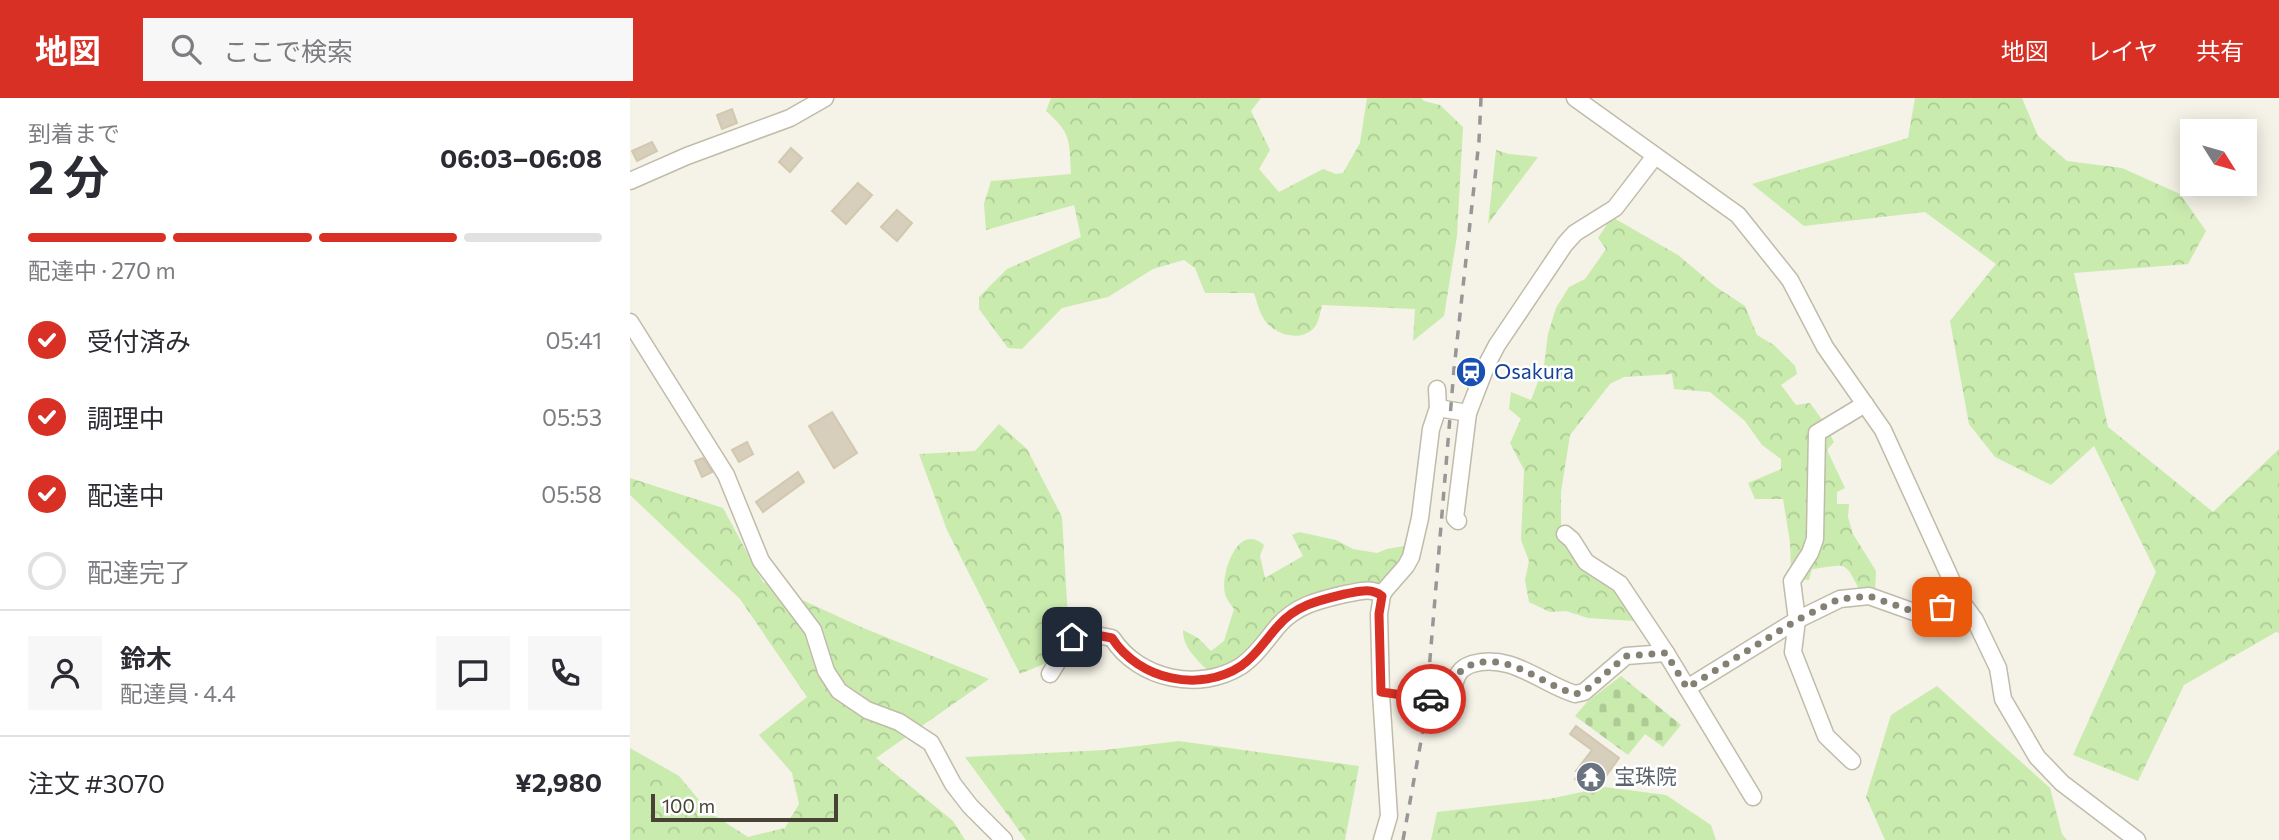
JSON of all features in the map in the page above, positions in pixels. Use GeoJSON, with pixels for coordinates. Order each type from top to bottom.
{"type":"FeatureCollection","features":[{"type":"Feature","properties":{"kind":"street"},"geometry":{"type":"LineString","coordinates":[[630,181],[687,156],[790,118],[825,98]]}},
{"type":"Feature","properties":{"kind":"street"},"geometry":{"type":"LineString","coordinates":[[1575,98],[1738,215],[1790,280],[1825,347],[1883,430],[1961,601],[1975,620],[1998,668],[2003,699],[2037,757],[2062,783],[2137,840]]}},
{"type":"Feature","properties":{"kind":"street"},"geometry":{"type":"LineString","coordinates":[[1458,521],[1455,518],[1468,413],[1497,345],[1565,244],[1575,233],[1615,208],[1655,156]]}},
{"type":"Feature","properties":{"kind":"street"},"geometry":{"type":"LineString","coordinates":[[630,322],[726,475],[761,561],[813,630],[826,671],[839,691],[867,710],[899,722],[931,743],[953,784],[970,806],[1004,840]]}},
{"type":"Feature","properties":{"kind":"street"},"geometry":{"type":"LineString","coordinates":[[1382,840],[1389,816],[1379,614],[1382,596],[1410,557],[1420,518],[1431,429],[1438,408],[1437,389]]}},
{"type":"Feature","properties":{"kind":"street"},"geometry":{"type":"LineString","coordinates":[[1852,761],[1826,736],[1793,652],[1797,620],[1792,582],[1810,553],[1815,539],[1816,435],[1865,404]]}},
{"type":"Feature","properties":{"kind":"street"},"geometry":{"type":"LineString","coordinates":[[1438,408],[1468,413]]}},
{"type":"Feature","properties":{"kind":"street"},"geometry":{"type":"LineString","coordinates":[[1565,534],[1586,562],[1620,584],[1666,653],[1753,797]]}},
{"type":"Feature","properties":{"kind":"street"},"geometry":{"type":"LineString","coordinates":[[1050,674],[1072,637],[1081,632],[1112,638],[1121,652],[1157,675],[1189,680],[1214,679],[1247,662],[1280,623],[1297,610],[1322,600],[1365,590],[1382,596]]}},
{"type":"Feature","properties":{"kind":"street"},"geometry":{"type":"LineString","coordinates":[[1687,688],[1797,620],[1839,599],[1863,596],[1918,613],[1961,601]]}},
{"type":"Feature","properties":{"kind":"street"},"geometry":{"type":"LineString","coordinates":[[1381,692],[1449,704],[1461,670],[1477,662],[1503,663],[1521,668],[1575,694],[1584,692],[1626,656],[1666,653]]}},
{"type":"Feature","properties":{"kind":"green space"},"geometry":{"type":"Polygon","coordinates":[[[1051,98],[1261,98],[1251,111],[1270,150],[1259,169],[1279,192],[1323,169],[1336,174],[1343,173],[1360,143],[1367,98],[1421,98],[1440,105],[1463,127],[1457,236],[1444,316],[1413,341],[1415,309],[1322,305],[1318,322],[1312,330],[1306,334],[1286,335],[1273,329],[1264,319],[1254,293],[1205,293],[1195,268],[1184,260],[1153,269],[1108,297],[1062,308],[1022,349],[1008,348],[979,309],[979,297],[1007,269],[1081,237],[1074,205],[986,230],[984,204],[991,181],[1071,174],[1068,138],[1061,126],[1046,111],[1051,98]]]}},
{"type":"Feature","properties":{"kind":"green space"},"geometry":{"type":"Polygon","coordinates":[[[1915,98],[2022,98],[2038,136],[2067,161],[2122,168],[2180,194],[2206,231],[2188,264],[2074,273],[2108,427],[2213,512],[2279,449],[2279,633],[2276,632],[2184,685],[2138,781],[2073,755],[2156,572],[2094,446],[2051,485],[1995,457],[1969,424],[1950,321],[1996,264],[1925,212],[1804,226],[1752,184],[1908,138],[1915,98]]]}},
{"type":"Feature","properties":{"kind":"green space"},"geometry":{"type":"Polygon","coordinates":[[[1496,150],[1538,157],[1488,224],[1496,150]]]}},
{"type":"Feature","properties":{"kind":"green space"},"geometry":{"type":"Polygon","coordinates":[[[1612,217],[1678,255],[1716,287],[1745,306],[1757,335],[1774,345],[1795,366],[1797,374],[1781,385],[1796,405],[1810,403],[1834,442],[1827,450],[1845,488],[1837,492],[1837,504],[1849,504],[1848,517],[1853,534],[1876,571],[1875,593],[1860,591],[1851,574],[1843,566],[1812,569],[1809,580],[1796,579],[1791,573],[1790,542],[1783,499],[1755,499],[1748,483],[1781,469],[1781,459],[1762,445],[1745,421],[1710,392],[1674,389],[1672,374],[1624,377],[1610,384],[1570,435],[1561,492],[1561,524],[1570,543],[1617,586],[1635,621],[1588,618],[1566,611],[1550,612],[1529,602],[1525,580],[1529,561],[1521,540],[1524,470],[1510,443],[1521,419],[1509,409],[1511,392],[1531,400],[1544,366],[1548,334],[1556,308],[1569,287],[1585,279],[1606,249],[1598,238],[1612,217]]]}},
{"type":"Feature","properties":{"kind":"green space"},"geometry":{"type":"Polygon","coordinates":[[[999,424],[1027,449],[1062,517],[1070,653],[1020,674],[947,530],[919,454],[975,451],[999,424]]]}},
{"type":"Feature","properties":{"kind":"green space"},"geometry":{"type":"Polygon","coordinates":[[[630,478],[723,508],[763,582],[861,627],[989,679],[876,758],[953,821],[965,840],[630,840],[630,748],[679,776],[709,812],[748,837],[785,828],[799,804],[792,773],[759,735],[807,697],[740,599],[630,495],[630,478]]]}},
{"type":"Feature","properties":{"kind":"green space"},"geometry":{"type":"Polygon","coordinates":[[[1299,532],[1336,540],[1353,549],[1377,553],[1410,545],[1385,586],[1320,596],[1251,655],[1222,672],[1208,671],[1188,647],[1183,630],[1198,638],[1211,651],[1224,641],[1234,609],[1226,596],[1224,585],[1228,563],[1233,553],[1246,540],[1255,539],[1264,545],[1260,556],[1265,578],[1303,556],[1292,535],[1299,532]]]}},
{"type":"Feature","properties":{"kind":"green space"},"geometry":{"type":"Polygon","coordinates":[[[1621,676],[1681,725],[1663,747],[1645,734],[1628,755],[1575,716],[1587,702],[1621,676]]]}},
{"type":"Feature","properties":{"kind":"green space"},"geometry":{"type":"Polygon","coordinates":[[[1937,686],[2050,788],[2062,834],[2067,840],[1885,840],[1866,797],[1891,715],[1937,686]]]}},
{"type":"Feature","properties":{"kind":"green space"},"geometry":{"type":"Polygon","coordinates":[[[1179,741],[1359,766],[1345,840],[1026,840],[965,757],[1105,750],[1179,741]]]}},
{"type":"Feature","properties":{"kind":"green space"},"geometry":{"type":"Polygon","coordinates":[[[1605,787],[1666,795],[1711,825],[1716,840],[1431,840],[1437,812],[1549,799],[1605,787]]]}},
{"type":"Feature","properties":{"kind":"building"},"geometry":{"type":"Polygon","coordinates":[[[732,109],[737,123],[722,129],[717,115],[732,109]]]}},
{"type":"Feature","properties":{"kind":"building"},"geometry":{"type":"Polygon","coordinates":[[[652,142],[657,151],[637,161],[632,151],[652,142]]]}},
{"type":"Feature","properties":{"kind":"building"},"geometry":{"type":"Polygon","coordinates":[[[791,148],[802,158],[790,172],[779,162],[791,148]]]}},
{"type":"Feature","properties":{"kind":"building"},"geometry":{"type":"Polygon","coordinates":[[[858,183],[872,195],[846,224],[832,211],[858,183]]]}},
{"type":"Feature","properties":{"kind":"building"},"geometry":{"type":"Polygon","coordinates":[[[897,210],[912,223],[897,241],[881,227],[897,210]]]}},
{"type":"Feature","properties":{"kind":"building"},"geometry":{"type":"Polygon","coordinates":[[[832,412],[857,453],[834,468],[809,426],[832,412]]]}},
{"type":"Feature","properties":{"kind":"building"},"geometry":{"type":"Polygon","coordinates":[[[747,442],[753,454],[739,462],[732,450],[747,442]]]}},
{"type":"Feature","properties":{"kind":"building"},"geometry":{"type":"Polygon","coordinates":[[[703,458],[712,472],[702,477],[695,461],[703,458]]]}},
{"type":"Feature","properties":{"kind":"building"},"geometry":{"type":"Polygon","coordinates":[[[798,472],[804,482],[763,512],[756,502],[798,472]]]}},
{"type":"Feature","properties":{"kind":"building"},"geometry":{"type":"Polygon","coordinates":[[[1576,726],[1619,758],[1593,794],[1575,779],[1579,773],[1576,771],[1592,750],[1570,734],[1576,726]]]}},
{"type":"Feature","properties":{"kind":"railway"},"geometry":{"type":"LineString","coordinates":[[1403,840],[1425,719],[1454,369],[1479,141],[1481,98]]}},
{"type":"Feature","properties":{"kind":"way so far"},"geometry":{"type":"LineString","coordinates":[[1431,699],[1450,701],[1457,675],[1477,662],[1503,663],[1521,668],[1575,694],[1584,692],[1626,656],[1635,654],[1666,653],[1687,688],[1797,620],[1839,599],[1869,596],[1918,613],[1942,607]]}},
{"type":"Feature","properties":{"kind":"place","name":"Osakura"},"geometry":{"type":"Point","coordinates":[1471,372]}},
{"type":"Feature","properties":{"kind":"place","name":"宝珠院"},"geometry":{"type":"Point","coordinates":[1591,777]}},
{"type":"Feature","properties":{"kind":"route"},"geometry":{"type":"LineString","coordinates":[[1072,637],[1081,632],[1112,638],[1121,652],[1157,675],[1189,680],[1214,679],[1247,662],[1280,623],[1297,610],[1322,600],[1370,590],[1382,596],[1379,614],[1381,692],[1431,699]]}}]}
